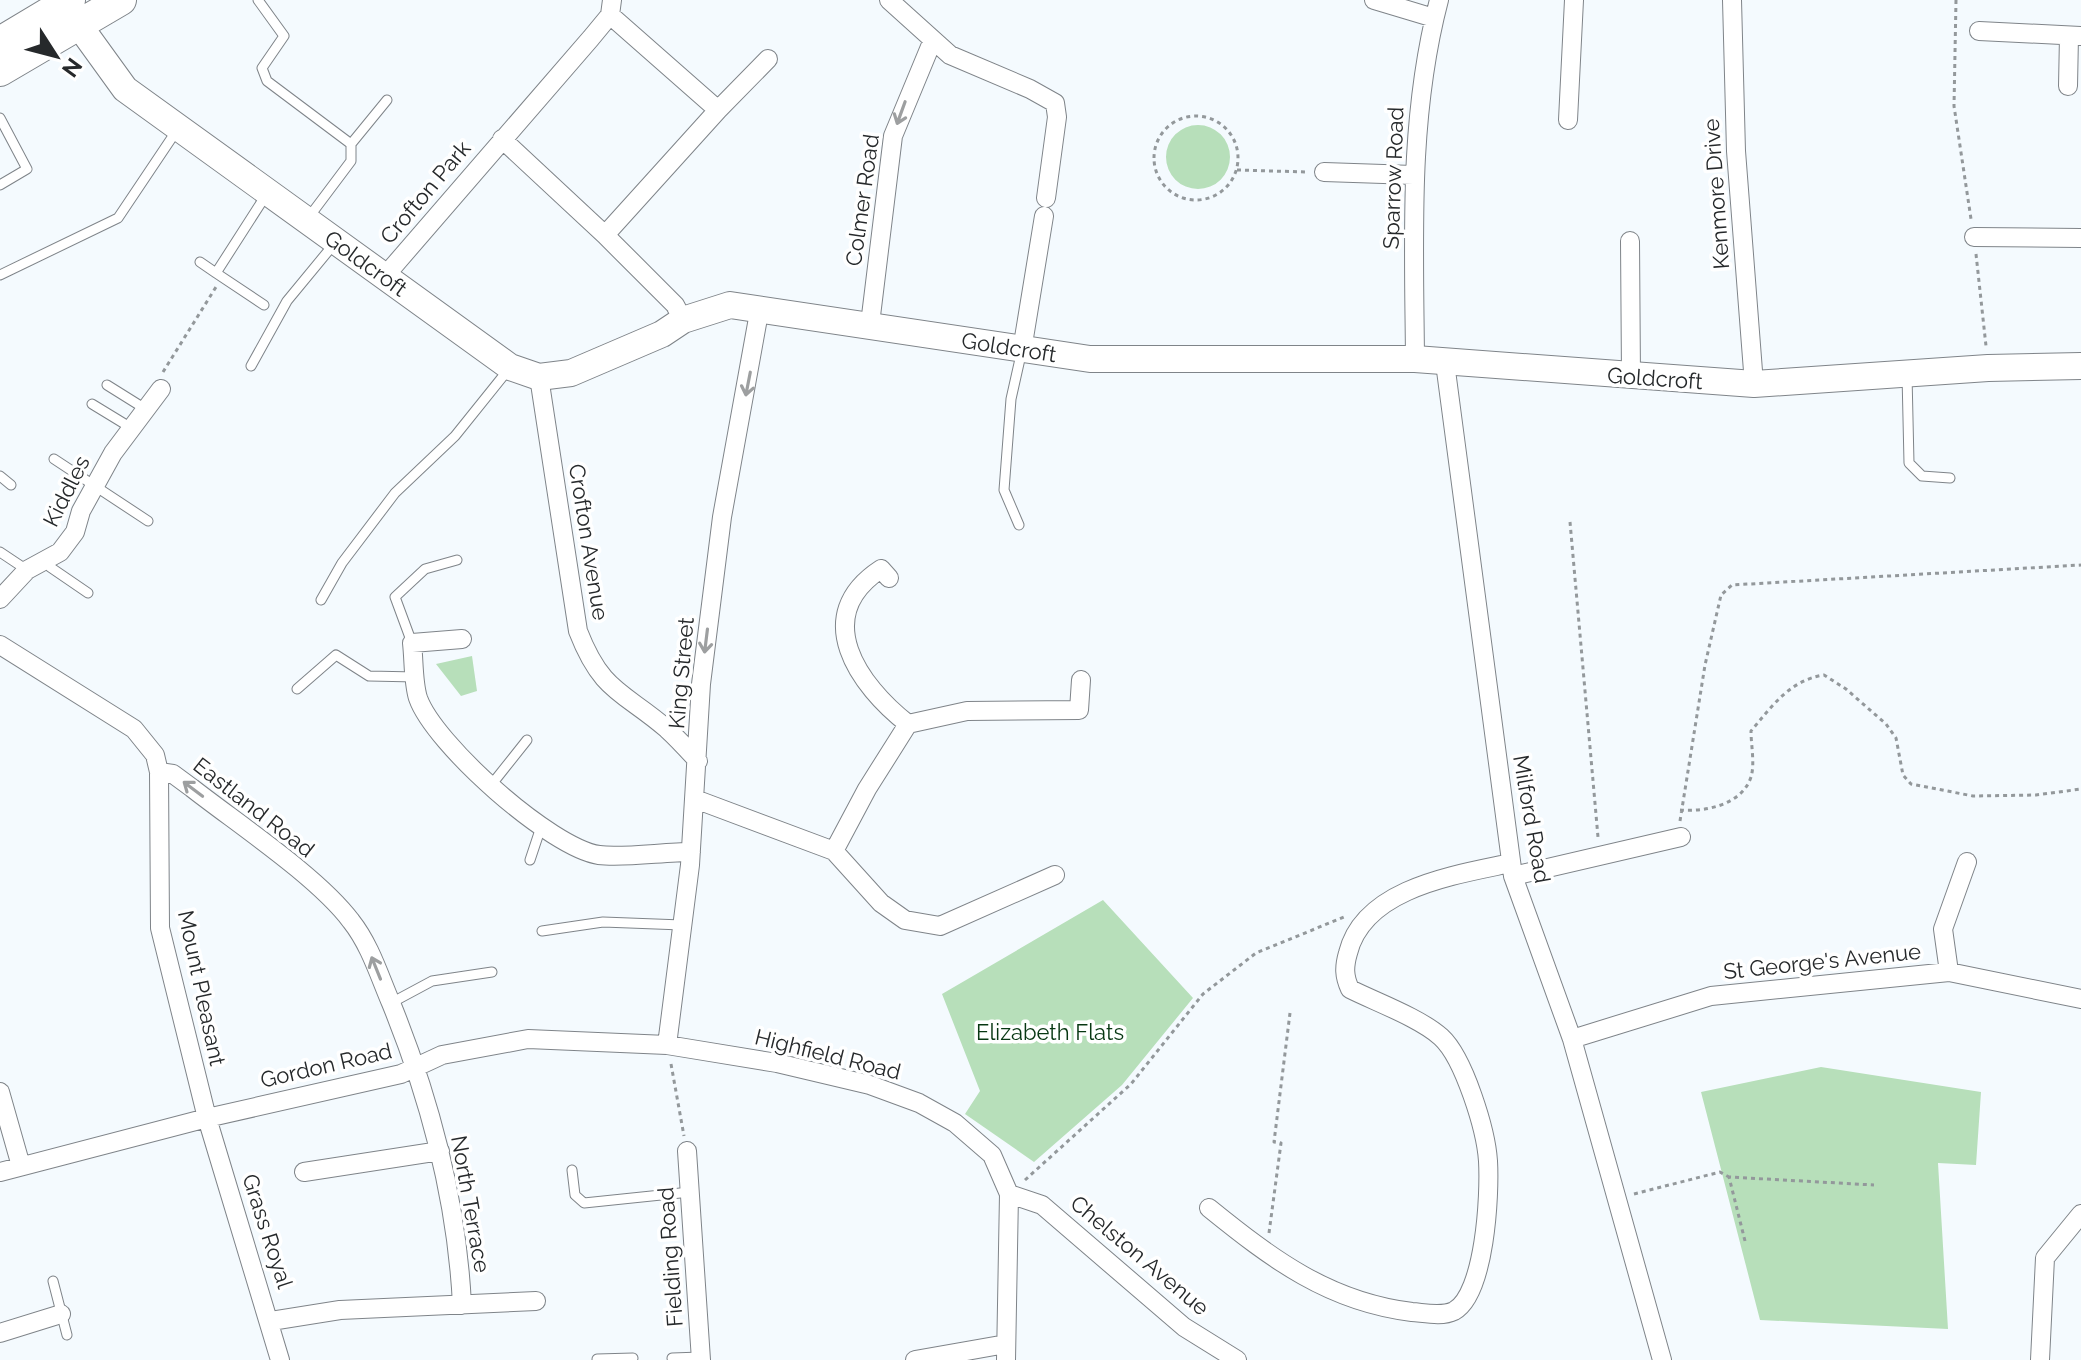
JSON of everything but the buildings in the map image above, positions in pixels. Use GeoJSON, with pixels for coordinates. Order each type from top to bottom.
{"type":"FeatureCollection","features":[{"type":"Feature","properties":{"kind":"main road"},"geometry":{"type":"LineString","coordinates":[[0,42],[74,12],[121,0]]}},
{"type":"Feature","properties":{"kind":"main road"},"geometry":{"type":"LineString","coordinates":[[0,71],[74,12]]}},
{"type":"Feature","properties":{"kind":"street"},"geometry":{"type":"LineString","coordinates":[[889,0],[950,55],[1055,103],[1057,117],[1045,207],[1022,350]]}},
{"type":"Feature","properties":{"kind":"street"},"geometry":{"type":"LineString","coordinates":[[1374,0],[1436,9]]}},
{"type":"Feature","properties":{"kind":"street"},"geometry":{"type":"LineString","coordinates":[[1568,120],[1574,0]]}},
{"type":"Feature","properties":{"kind":"street","name":"Kenmore Drive"},"geometry":{"type":"LineString","coordinates":[[1732,0],[1736,151],[1754,384]]}},
{"type":"Feature","properties":{"kind":"street","name":"Crofton Park"},"geometry":{"type":"LineString","coordinates":[[385,276],[611,8],[718,110]]}},
{"type":"Feature","properties":{"kind":"street","name":"Sparrow Road"},"geometry":{"type":"LineString","coordinates":[[1415,359],[1413,175],[1420,90],[1436,9]]}},
{"type":"Feature","properties":{"kind":"street","name":"Goldcroft"},"geometry":{"type":"LineString","coordinates":[[74,12],[125,89],[510,367],[539,377],[571,373],[662,334],[683,320],[730,305],[1099,359],[1415,359],[1754,384],[1988,368],[2081,366]]}},
{"type":"Feature","properties":{"kind":"street"},"geometry":{"type":"LineString","coordinates":[[1979,31],[2075,36],[2068,86]]}},
{"type":"Feature","properties":{"kind":"street","name":"Colmer Road"},"geometry":{"type":"LineString","coordinates":[[870,324],[893,136],[932,42]]}},
{"type":"Feature","properties":{"kind":"street"},"geometry":{"type":"LineString","coordinates":[[605,235],[768,59]]}},
{"type":"Feature","properties":{"kind":"street","name":"Crofton Park"},"geometry":{"type":"LineString","coordinates":[[502,139],[605,235],[675,305],[683,320]]}},
{"type":"Feature","properties":{"kind":"street"},"geometry":{"type":"LineString","coordinates":[[1324,172],[1413,175]]}},
{"type":"Feature","properties":{"kind":"street"},"geometry":{"type":"LineString","coordinates":[[1974,237],[2081,238]]}},
{"type":"Feature","properties":{"kind":"street"},"geometry":{"type":"LineString","coordinates":[[1630,241],[1631,376]]}},
{"type":"Feature","properties":{"kind":"street","name":"King Street"},"geometry":{"type":"LineString","coordinates":[[667,1045],[691,852],[701,684],[722,517],[760,307]]}},
{"type":"Feature","properties":{"kind":"street","name":"Milford Road"},"geometry":{"type":"LineString","coordinates":[[1445,363],[1512,870],[1572,1039],[1662,1360]]}},
{"type":"Feature","properties":{"kind":"street","name":"Crofton Avenue"},"geometry":{"type":"LineString","coordinates":[[539,377],[578,631],[590,663],[620,697],[667,729],[698,761]]}},
{"type":"Feature","properties":{"kind":"street","name":"Kiddles"},"geometry":{"type":"LineString","coordinates":[[0,599],[27,570],[60,552],[75,532],[94,485],[161,389]]}},
{"type":"Feature","properties":{"kind":"street"},"geometry":{"type":"LineString","coordinates":[[888,569],[853,595],[844,626],[852,662],[880,703],[908,724]]}},
{"type":"Feature","properties":{"kind":"street"},"geometry":{"type":"LineString","coordinates":[[462,639],[412,643],[418,697],[439,735],[541,827],[579,850],[600,855],[691,852]]}},
{"type":"Feature","properties":{"kind":"street","name":"Eastland Road"},"geometry":{"type":"LineString","coordinates":[[0,645],[134,729],[151,748],[159,772],[173,774],[192,788],[312,884],[351,920],[369,950],[417,1066]]}},
{"type":"Feature","properties":{"kind":"street"},"geometry":{"type":"LineString","coordinates":[[834,851],[908,724],[967,711],[1079,710],[1081,680]]}},
{"type":"Feature","properties":{"kind":"street","name":"Mount Pleasant"},"geometry":{"type":"LineString","coordinates":[[159,772],[160,928],[207,1118]]}},
{"type":"Feature","properties":{"kind":"street"},"geometry":{"type":"LineString","coordinates":[[695,799],[834,851],[881,903],[905,920],[940,926],[1055,875]]}},
{"type":"Feature","properties":{"kind":"street"},"geometry":{"type":"LineString","coordinates":[[1209,1208],[1266,1254],[1347,1298],[1381,1308],[1440,1314],[1453,1311],[1473,1292],[1488,1160],[1461,1067],[1441,1037],[1350,989],[1344,977],[1351,941],[1367,918],[1389,901],[1449,876],[1600,856],[1681,837]]}},
{"type":"Feature","properties":{"kind":"street"},"geometry":{"type":"LineString","coordinates":[[1949,972],[1943,929],[1967,862]]}},
{"type":"Feature","properties":{"kind":"street","name":"St George's Avenue"},"geometry":{"type":"LineString","coordinates":[[1572,1039],[1711,996],[1949,972],[2081,999]]}},
{"type":"Feature","properties":{"kind":"street","name":"Gordon Road"},"geometry":{"type":"LineString","coordinates":[[0,1172],[207,1118],[401,1074],[442,1055],[528,1039],[667,1045]]}},
{"type":"Feature","properties":{"kind":"street","name":"Highfield Road"},"geometry":{"type":"LineString","coordinates":[[667,1045],[777,1063],[870,1085],[919,1103],[955,1123],[992,1155],[1009,1194],[1006,1352]]}},
{"type":"Feature","properties":{"kind":"street","name":"North Terrace"},"geometry":{"type":"LineString","coordinates":[[417,1066],[440,1151],[462,1305]]}},
{"type":"Feature","properties":{"kind":"street"},"geometry":{"type":"LineString","coordinates":[[0,1092],[21,1166]]}},
{"type":"Feature","properties":{"kind":"street","name":"Grass Royal"},"geometry":{"type":"LineString","coordinates":[[207,1118],[271,1321],[280,1360]]}},
{"type":"Feature","properties":{"kind":"street"},"geometry":{"type":"LineString","coordinates":[[304,1172],[440,1151]]}},
{"type":"Feature","properties":{"kind":"street","name":"Fielding Road"},"geometry":{"type":"LineString","coordinates":[[687,1151],[701,1358]]}},
{"type":"Feature","properties":{"kind":"street","name":"Chelston Avenue"},"geometry":{"type":"LineString","coordinates":[[1009,1194],[1042,1205],[1184,1327],[1237,1360]]}},
{"type":"Feature","properties":{"kind":"street"},"geometry":{"type":"LineString","coordinates":[[2040,1360],[2045,1258],[2081,1214]]}},
{"type":"Feature","properties":{"kind":"street","name":"North Terrace"},"geometry":{"type":"LineString","coordinates":[[271,1321],[340,1310],[536,1301]]}},
{"type":"Feature","properties":{"kind":"street"},"geometry":{"type":"LineString","coordinates":[[0,1333],[61,1314]]}},
{"type":"Feature","properties":{"kind":"street"},"geometry":{"type":"LineString","coordinates":[[915,1360],[1006,1352]]}},
{"type":"Feature","properties":{"kind":"lane"},"geometry":{"type":"LineString","coordinates":[[258,0],[284,36],[262,68],[267,81],[351,144]]}},
{"type":"Feature","properties":{"kind":"lane"},"geometry":{"type":"LineString","coordinates":[[307,220],[351,161],[351,144],[387,100]]}},
{"type":"Feature","properties":{"kind":"lane"},"geometry":{"type":"LineString","coordinates":[[0,118],[27,169],[0,185]]}},
{"type":"Feature","properties":{"kind":"lane"},"geometry":{"type":"LineString","coordinates":[[0,275],[118,218],[178,128]]}},
{"type":"Feature","properties":{"kind":"lane"},"geometry":{"type":"LineString","coordinates":[[219,275],[268,193]]}},
{"type":"Feature","properties":{"kind":"lane"},"geometry":{"type":"LineString","coordinates":[[251,366],[287,301],[336,242]]}},
{"type":"Feature","properties":{"kind":"lane"},"geometry":{"type":"LineString","coordinates":[[200,262],[264,305]]}},
{"type":"Feature","properties":{"kind":"lane"},"geometry":{"type":"LineString","coordinates":[[1019,525],[1004,490],[1011,399],[1022,350]]}},
{"type":"Feature","properties":{"kind":"lane"},"geometry":{"type":"LineString","coordinates":[[321,600],[342,563],[395,493],[455,436],[510,367]]}},
{"type":"Feature","properties":{"kind":"lane"},"geometry":{"type":"LineString","coordinates":[[1907,375],[1909,463],[1922,476],[1950,478]]}},
{"type":"Feature","properties":{"kind":"lane"},"geometry":{"type":"LineString","coordinates":[[107,385],[147,410]]}},
{"type":"Feature","properties":{"kind":"lane"},"geometry":{"type":"LineString","coordinates":[[92,404],[133,429]]}},
{"type":"Feature","properties":{"kind":"lane"},"geometry":{"type":"LineString","coordinates":[[54,459],[148,521]]}},
{"type":"Feature","properties":{"kind":"lane"},"geometry":{"type":"LineString","coordinates":[[0,476],[11,485]]}},
{"type":"Feature","properties":{"kind":"lane"},"geometry":{"type":"LineString","coordinates":[[0,552],[27,570]]}},
{"type":"Feature","properties":{"kind":"lane"},"geometry":{"type":"LineString","coordinates":[[46,560],[50,567],[88,593]]}},
{"type":"Feature","properties":{"kind":"lane"},"geometry":{"type":"LineString","coordinates":[[412,643],[395,597],[425,569],[457,560]]}},
{"type":"Feature","properties":{"kind":"lane"},"geometry":{"type":"LineString","coordinates":[[297,689],[336,655],[369,676],[416,677]]}},
{"type":"Feature","properties":{"kind":"lane"},"geometry":{"type":"LineString","coordinates":[[492,784],[527,740]]}},
{"type":"Feature","properties":{"kind":"lane"},"geometry":{"type":"LineString","coordinates":[[530,860],[541,827]]}},
{"type":"Feature","properties":{"kind":"lane"},"geometry":{"type":"LineString","coordinates":[[542,931],[603,922],[682,925]]}},
{"type":"Feature","properties":{"kind":"lane"},"geometry":{"type":"LineString","coordinates":[[391,1003],[432,981],[492,972]]}},
{"type":"Feature","properties":{"kind":"lane"},"geometry":{"type":"LineString","coordinates":[[572,1170],[575,1195],[584,1203],[690,1192]]}},
{"type":"Feature","properties":{"kind":"lane"},"geometry":{"type":"LineString","coordinates":[[53,1281],[67,1335]]}},
{"type":"Feature","properties":{"kind":"lane"},"geometry":{"type":"LineString","coordinates":[[597,1359],[633,1358]]}},
{"type":"Feature","properties":{"kind":"lane"},"geometry":{"type":"LineString","coordinates":[[672,1358],[701,1358]]}},
{"type":"Feature","properties":{"kind":"path"},"geometry":{"type":"LineString","coordinates":[[1956,0],[1954,106],[1974,237],[1988,368]]}},
{"type":"Feature","properties":{"kind":"path"},"geometry":{"type":"LineString","coordinates":[[1205,116],[1228,130],[1239,156],[1237,170],[1221,192],[1196,200],[1182,197],[1161,181],[1155,168],[1158,140],[1177,120],[1205,116]]}},
{"type":"Feature","properties":{"kind":"path"},"geometry":{"type":"LineString","coordinates":[[1237,170],[1324,172]]}},
{"type":"Feature","properties":{"kind":"path"},"geometry":{"type":"LineString","coordinates":[[161,389],[159,380],[169,357],[219,275]]}},
{"type":"Feature","properties":{"kind":"path"},"geometry":{"type":"LineString","coordinates":[[1570,522],[1600,856]]}},
{"type":"Feature","properties":{"kind":"path"},"geometry":{"type":"LineString","coordinates":[[1681,837],[1680,810],[1686,798],[1705,665],[1721,595],[1732,585],[2081,565]]}},
{"type":"Feature","properties":{"kind":"path"},"geometry":{"type":"LineString","coordinates":[[1680,810],[1722,806],[1746,788],[1752,774],[1751,731],[1790,688],[1808,678],[1824,675],[1846,689],[1886,724],[1896,738],[1903,775],[1911,784],[1973,796],[2036,795],[2081,789]]}},
{"type":"Feature","properties":{"kind":"path"},"geometry":{"type":"LineString","coordinates":[[1009,1194],[1131,1084],[1203,994],[1256,953],[1345,917]]}},
{"type":"Feature","properties":{"kind":"path"},"geometry":{"type":"LineString","coordinates":[[1266,1254],[1281,1143],[1274,1142],[1290,1013]]}},
{"type":"Feature","properties":{"kind":"path"},"geometry":{"type":"LineString","coordinates":[[667,1045],[687,1151]]}},
{"type":"Feature","properties":{"kind":"path"},"geometry":{"type":"LineString","coordinates":[[1615,1198],[1720,1172],[1729,1177],[1874,1185]]}},
{"type":"Feature","properties":{"kind":"path"},"geometry":{"type":"LineString","coordinates":[[1729,1177],[1745,1241]]}},
{"type":"Feature","properties":{"kind":"green space"},"geometry":{"type":"Polygon","coordinates":[[[1198,125],[1210,127],[1221,134],[1228,145],[1228,169],[1221,180],[1210,187],[1198,189],[1186,187],[1175,180],[1168,169],[1166,157],[1168,145],[1175,134],[1186,127],[1198,125]]]}},
{"type":"Feature","properties":{"kind":"green space"},"geometry":{"type":"Polygon","coordinates":[[[472,656],[477,691],[461,696],[436,664],[472,656]]]}},
{"type":"Feature","properties":{"kind":"green space","name":"Elizabeth Flats"},"geometry":{"type":"Polygon","coordinates":[[[1103,900],[1193,998],[1122,1085],[1034,1162],[965,1114],[980,1091],[942,994],[1103,900]]]}},
{"type":"Feature","properties":{"kind":"green space"},"geometry":{"type":"Polygon","coordinates":[[[1821,1067],[1981,1092],[1976,1165],[1938,1163],[1948,1329],[1760,1320],[1701,1092],[1821,1067]]]}}]}
